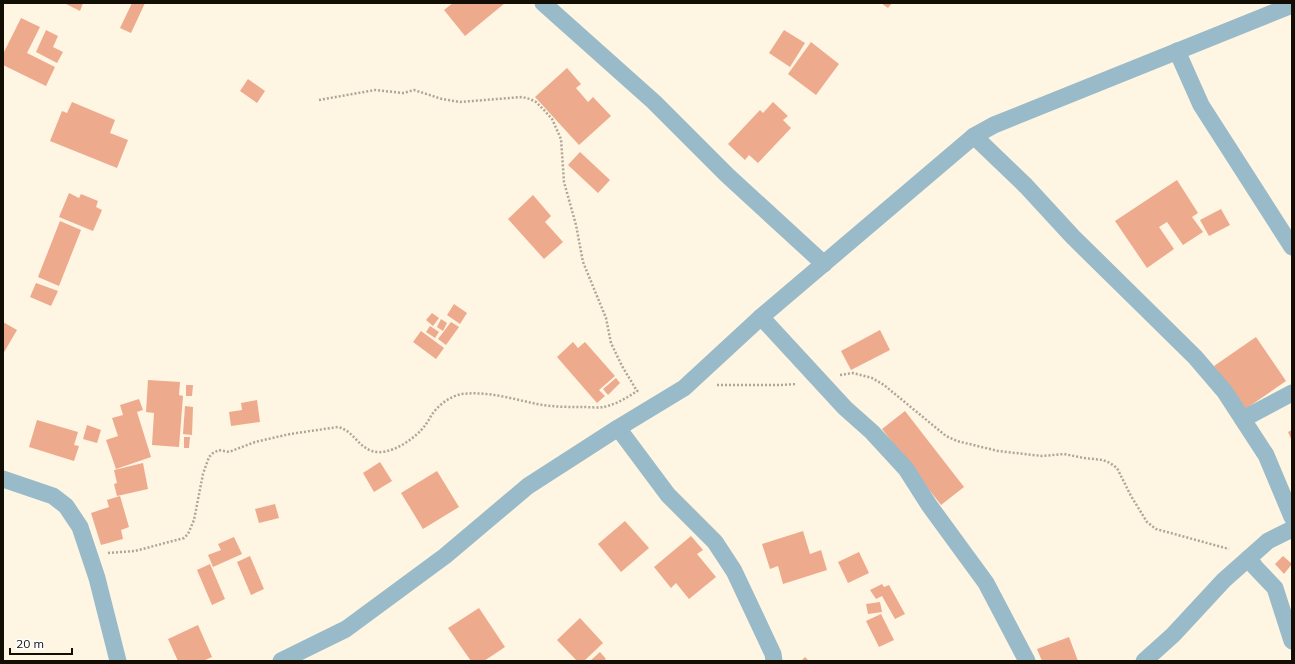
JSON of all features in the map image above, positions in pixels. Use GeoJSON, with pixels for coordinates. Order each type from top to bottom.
{"type":"FeatureCollection","features":[{"type":"Feature","properties":{"kind":"street"},"geometry":{"type":"LineString","coordinates":[[543,3],[654,102],[727,175],[824,264]]}},
{"type":"Feature","properties":{"kind":"street"},"geometry":{"type":"LineString","coordinates":[[281,661],[346,629],[445,556],[528,486],[618,428],[684,388],[761,317],[974,136],[994,125],[1292,5]]}},
{"type":"Feature","properties":{"kind":"street"},"geometry":{"type":"LineString","coordinates":[[1177,51],[1201,105],[1292,247]]}},
{"type":"Feature","properties":{"kind":"street"},"geometry":{"type":"LineString","coordinates":[[974,136],[1026,186],[1073,237],[1195,357],[1225,392],[1266,455],[1292,517]]}},
{"type":"Feature","properties":{"kind":"street"},"geometry":{"type":"LineString","coordinates":[[761,317],[844,408],[872,432],[906,469],[929,505],[986,583],[1027,661]]}},
{"type":"Feature","properties":{"kind":"street"},"geometry":{"type":"LineString","coordinates":[[1243,418],[1292,393]]}},
{"type":"Feature","properties":{"kind":"street"},"geometry":{"type":"LineString","coordinates":[[618,428],[668,495],[715,542],[734,571],[773,654],[774,661]]}},
{"type":"Feature","properties":{"kind":"street"},"geometry":{"type":"LineString","coordinates":[[3,479],[53,496],[66,506],[80,527],[90,554],[118,661]]}},
{"type":"Feature","properties":{"kind":"street"},"geometry":{"type":"LineString","coordinates":[[1144,661],[1173,635],[1224,580],[1252,555],[1268,541],[1292,529]]}},
{"type":"Feature","properties":{"kind":"street"},"geometry":{"type":"LineString","coordinates":[[1252,555],[1255,567],[1275,588],[1292,641]]}},
{"type":"Feature","properties":{"kind":"path"},"geometry":{"type":"LineString","coordinates":[[319,100],[375,90],[403,93],[414,90],[442,99],[460,102],[522,97],[536,102],[552,119],[561,139],[564,182],[576,225],[583,262],[606,318],[611,343],[637,392]]}},
{"type":"Feature","properties":{"kind":"path"},"geometry":{"type":"LineString","coordinates":[[684,388],[703,385],[797,384],[853,373],[872,378],[884,385],[946,436],[957,441],[998,450],[1042,456],[1064,454],[1103,460],[1110,463],[1117,468],[1131,496],[1147,522],[1156,529],[1252,555]]}},
{"type":"Feature","properties":{"kind":"path"},"geometry":{"type":"LineString","coordinates":[[90,554],[135,551],[184,538],[188,534],[194,520],[203,474],[209,457],[219,450],[228,452],[255,442],[290,434],[338,427],[345,429],[352,434],[361,446],[373,452],[383,452],[397,448],[413,438],[426,424],[437,408],[446,401],[461,394],[503,396],[538,404],[563,407],[603,407],[642,391]]}},
{"type":"Feature","properties":{"kind":"building"},"geometry":{"type":"Polygon","coordinates":[[[64,3],[83,3],[80,11],[64,3]]]}},
{"type":"Feature","properties":{"kind":"building"},"geometry":{"type":"Polygon","coordinates":[[[132,3],[145,3],[131,33],[120,28],[132,3]]]}},
{"type":"Feature","properties":{"kind":"building"},"geometry":{"type":"Polygon","coordinates":[[[453,3],[505,3],[465,36],[444,10],[453,3]]]}},
{"type":"Feature","properties":{"kind":"building"},"geometry":{"type":"Polygon","coordinates":[[[881,3],[892,3],[888,8],[881,3]]]}},
{"type":"Feature","properties":{"kind":"building"},"geometry":{"type":"Polygon","coordinates":[[[21,18],[40,27],[27,53],[55,67],[46,86],[3,65],[3,54],[21,18]]]}},
{"type":"Feature","properties":{"kind":"building"},"geometry":{"type":"Polygon","coordinates":[[[46,30],[58,36],[53,47],[63,52],[57,63],[36,52],[46,30]]]}},
{"type":"Feature","properties":{"kind":"building"},"geometry":{"type":"Polygon","coordinates":[[[784,30],[805,43],[790,67],[769,53],[784,30]]]}},
{"type":"Feature","properties":{"kind":"building"},"geometry":{"type":"Polygon","coordinates":[[[811,42],[839,64],[816,95],[788,74],[811,42]]]}},
{"type":"Feature","properties":{"kind":"building"},"geometry":{"type":"Polygon","coordinates":[[[567,68],[581,84],[576,88],[588,102],[593,97],[611,116],[579,145],[535,97],[567,68]]]}},
{"type":"Feature","properties":{"kind":"building"},"geometry":{"type":"Polygon","coordinates":[[[248,79],[265,91],[257,103],[240,91],[248,79]]]}},
{"type":"Feature","properties":{"kind":"building"},"geometry":{"type":"Polygon","coordinates":[[[72,102],[115,120],[110,133],[128,140],[117,168],[50,141],[62,111],[67,113],[72,102]]]}},
{"type":"Feature","properties":{"kind":"building"},"geometry":{"type":"Polygon","coordinates":[[[773,102],[788,116],[783,120],[791,128],[758,163],[749,155],[745,160],[728,144],[760,110],[763,113],[773,102]]]}},
{"type":"Feature","properties":{"kind":"building"},"geometry":{"type":"Polygon","coordinates":[[[580,152],[610,180],[598,193],[568,165],[580,152]]]}},
{"type":"Feature","properties":{"kind":"building"},"geometry":{"type":"Polygon","coordinates":[[[1177,180],[1198,213],[1192,217],[1203,232],[1183,245],[1167,222],[1159,227],[1174,249],[1147,268],[1115,221],[1177,180]]]}},
{"type":"Feature","properties":{"kind":"building"},"geometry":{"type":"Polygon","coordinates":[[[69,193],[79,198],[81,194],[98,201],[96,207],[102,210],[93,231],[59,217],[69,193]]]}},
{"type":"Feature","properties":{"kind":"building"},"geometry":{"type":"Polygon","coordinates":[[[533,195],[551,216],[545,222],[563,242],[544,259],[508,219],[533,195]]]}},
{"type":"Feature","properties":{"kind":"building"},"geometry":{"type":"Polygon","coordinates":[[[1221,209],[1230,225],[1209,236],[1200,220],[1221,209]]]}},
{"type":"Feature","properties":{"kind":"building"},"geometry":{"type":"Polygon","coordinates":[[[60,221],[81,230],[59,286],[38,277],[60,221]]]}},
{"type":"Feature","properties":{"kind":"building"},"geometry":{"type":"Polygon","coordinates":[[[36,283],[58,291],[51,306],[30,297],[36,283]]]}},
{"type":"Feature","properties":{"kind":"building"},"geometry":{"type":"Polygon","coordinates":[[[454,304],[467,313],[460,324],[447,315],[454,304]]]}},
{"type":"Feature","properties":{"kind":"building"},"geometry":{"type":"Polygon","coordinates":[[[432,313],[439,318],[433,326],[426,320],[432,313]]]}},
{"type":"Feature","properties":{"kind":"building"},"geometry":{"type":"Polygon","coordinates":[[[441,319],[447,323],[443,331],[437,327],[441,319]]]}},
{"type":"Feature","properties":{"kind":"building"},"geometry":{"type":"Polygon","coordinates":[[[3,322],[17,330],[3,354],[3,322]]]}},
{"type":"Feature","properties":{"kind":"building"},"geometry":{"type":"Polygon","coordinates":[[[451,322],[459,327],[446,345],[438,339],[451,322]]]}},
{"type":"Feature","properties":{"kind":"building"},"geometry":{"type":"Polygon","coordinates":[[[430,326],[439,332],[435,338],[426,332],[430,326]]]}},
{"type":"Feature","properties":{"kind":"building"},"geometry":{"type":"Polygon","coordinates":[[[880,330],[890,350],[851,370],[841,351],[880,330]]]}},
{"type":"Feature","properties":{"kind":"building"},"geometry":{"type":"Polygon","coordinates":[[[421,331],[444,348],[436,359],[413,342],[421,331]]]}},
{"type":"Feature","properties":{"kind":"building"},"geometry":{"type":"Polygon","coordinates":[[[1256,337],[1286,381],[1244,410],[1214,366],[1256,337]]]}},
{"type":"Feature","properties":{"kind":"building"},"geometry":{"type":"Polygon","coordinates":[[[573,342],[578,348],[585,342],[615,376],[599,390],[605,396],[597,403],[557,357],[573,342]]]}},
{"type":"Feature","properties":{"kind":"building"},"geometry":{"type":"Polygon","coordinates":[[[616,378],[620,383],[608,395],[603,389],[616,378]]]}},
{"type":"Feature","properties":{"kind":"building"},"geometry":{"type":"Polygon","coordinates":[[[148,380],[180,382],[179,395],[183,396],[179,447],[152,445],[154,413],[146,412],[148,380]]]}},
{"type":"Feature","properties":{"kind":"building"},"geometry":{"type":"Polygon","coordinates":[[[186,385],[193,385],[192,396],[186,396],[186,385]]]}},
{"type":"Feature","properties":{"kind":"building"},"geometry":{"type":"Polygon","coordinates":[[[139,399],[143,410],[137,412],[151,457],[116,469],[106,440],[118,436],[112,418],[123,415],[120,405],[139,399]]]}},
{"type":"Feature","properties":{"kind":"building"},"geometry":{"type":"Polygon","coordinates":[[[257,400],[260,422],[231,426],[229,412],[242,410],[241,403],[257,400]]]}},
{"type":"Feature","properties":{"kind":"building"},"geometry":{"type":"Polygon","coordinates":[[[185,406],[193,407],[192,435],[183,434],[185,406]]]}},
{"type":"Feature","properties":{"kind":"building"},"geometry":{"type":"Polygon","coordinates":[[[905,411],[964,487],[941,505],[882,429],[905,411]]]}},
{"type":"Feature","properties":{"kind":"building"},"geometry":{"type":"Polygon","coordinates":[[[37,420],[78,432],[74,445],[79,446],[74,461],[29,447],[37,420]]]}},
{"type":"Feature","properties":{"kind":"building"},"geometry":{"type":"Polygon","coordinates":[[[87,425],[101,430],[97,443],[83,439],[87,425]]]}},
{"type":"Feature","properties":{"kind":"building"},"geometry":{"type":"Polygon","coordinates":[[[1292,430],[1292,441],[1288,432],[1292,430]]]}},
{"type":"Feature","properties":{"kind":"building"},"geometry":{"type":"Polygon","coordinates":[[[184,437],[190,437],[189,448],[184,448],[184,437]]]}},
{"type":"Feature","properties":{"kind":"building"},"geometry":{"type":"Polygon","coordinates":[[[380,462],[392,481],[374,492],[363,473],[380,462]]]}},
{"type":"Feature","properties":{"kind":"building"},"geometry":{"type":"Polygon","coordinates":[[[143,463],[148,489],[117,496],[114,484],[117,483],[114,470],[143,463]]]}},
{"type":"Feature","properties":{"kind":"building"},"geometry":{"type":"Polygon","coordinates":[[[437,471],[459,507],[423,529],[401,493],[437,471]]]}},
{"type":"Feature","properties":{"kind":"building"},"geometry":{"type":"Polygon","coordinates":[[[120,496],[129,527],[121,530],[123,539],[101,545],[91,513],[109,507],[107,500],[120,496]]]}},
{"type":"Feature","properties":{"kind":"building"},"geometry":{"type":"Polygon","coordinates":[[[275,504],[279,518],[259,523],[255,509],[275,504]]]}},
{"type":"Feature","properties":{"kind":"building"},"geometry":{"type":"Polygon","coordinates":[[[625,521],[649,548],[621,572],[598,544],[625,521]]]}},
{"type":"Feature","properties":{"kind":"building"},"geometry":{"type":"Polygon","coordinates":[[[803,531],[810,554],[821,550],[827,570],[783,584],[778,566],[770,569],[762,544],[803,531]]]}},
{"type":"Feature","properties":{"kind":"building"},"geometry":{"type":"Polygon","coordinates":[[[691,536],[703,550],[697,554],[716,577],[689,599],[676,583],[671,588],[654,567],[691,536]]]}},
{"type":"Feature","properties":{"kind":"building"},"geometry":{"type":"Polygon","coordinates":[[[234,537],[242,554],[213,567],[208,555],[221,550],[218,544],[234,537]]]}},
{"type":"Feature","properties":{"kind":"building"},"geometry":{"type":"Polygon","coordinates":[[[859,552],[869,573],[848,583],[838,562],[859,552]]]}},
{"type":"Feature","properties":{"kind":"building"},"geometry":{"type":"Polygon","coordinates":[[[250,556],[264,589],[251,595],[237,562],[250,556]]]}},
{"type":"Feature","properties":{"kind":"building"},"geometry":{"type":"Polygon","coordinates":[[[1283,556],[1292,564],[1284,574],[1275,564],[1283,556]]]}},
{"type":"Feature","properties":{"kind":"building"},"geometry":{"type":"Polygon","coordinates":[[[210,564],[225,599],[212,605],[197,570],[210,564]]]}},
{"type":"Feature","properties":{"kind":"building"},"geometry":{"type":"Polygon","coordinates":[[[882,584],[884,587],[889,585],[905,614],[895,619],[882,596],[876,599],[870,590],[882,584]]]}},
{"type":"Feature","properties":{"kind":"building"},"geometry":{"type":"Polygon","coordinates":[[[880,602],[882,612],[868,614],[866,604],[880,602]]]}},
{"type":"Feature","properties":{"kind":"building"},"geometry":{"type":"Polygon","coordinates":[[[479,608],[505,647],[484,661],[471,661],[448,628],[479,608]]]}},
{"type":"Feature","properties":{"kind":"building"},"geometry":{"type":"Polygon","coordinates":[[[881,614],[894,640],[879,647],[866,621],[881,614]]]}},
{"type":"Feature","properties":{"kind":"building"},"geometry":{"type":"Polygon","coordinates":[[[580,618],[603,643],[584,661],[577,661],[557,640],[580,618]]]}},
{"type":"Feature","properties":{"kind":"building"},"geometry":{"type":"Polygon","coordinates":[[[198,625],[212,657],[203,661],[178,661],[168,639],[198,625]]]}},
{"type":"Feature","properties":{"kind":"building"},"geometry":{"type":"Polygon","coordinates":[[[1069,637],[1078,661],[1042,661],[1037,649],[1069,637]]]}},
{"type":"Feature","properties":{"kind":"building"},"geometry":{"type":"Polygon","coordinates":[[[600,652],[606,659],[603,661],[590,661],[600,652]]]}},
{"type":"Feature","properties":{"kind":"building"},"geometry":{"type":"Polygon","coordinates":[[[805,657],[809,661],[801,661],[805,657]]]}}]}
